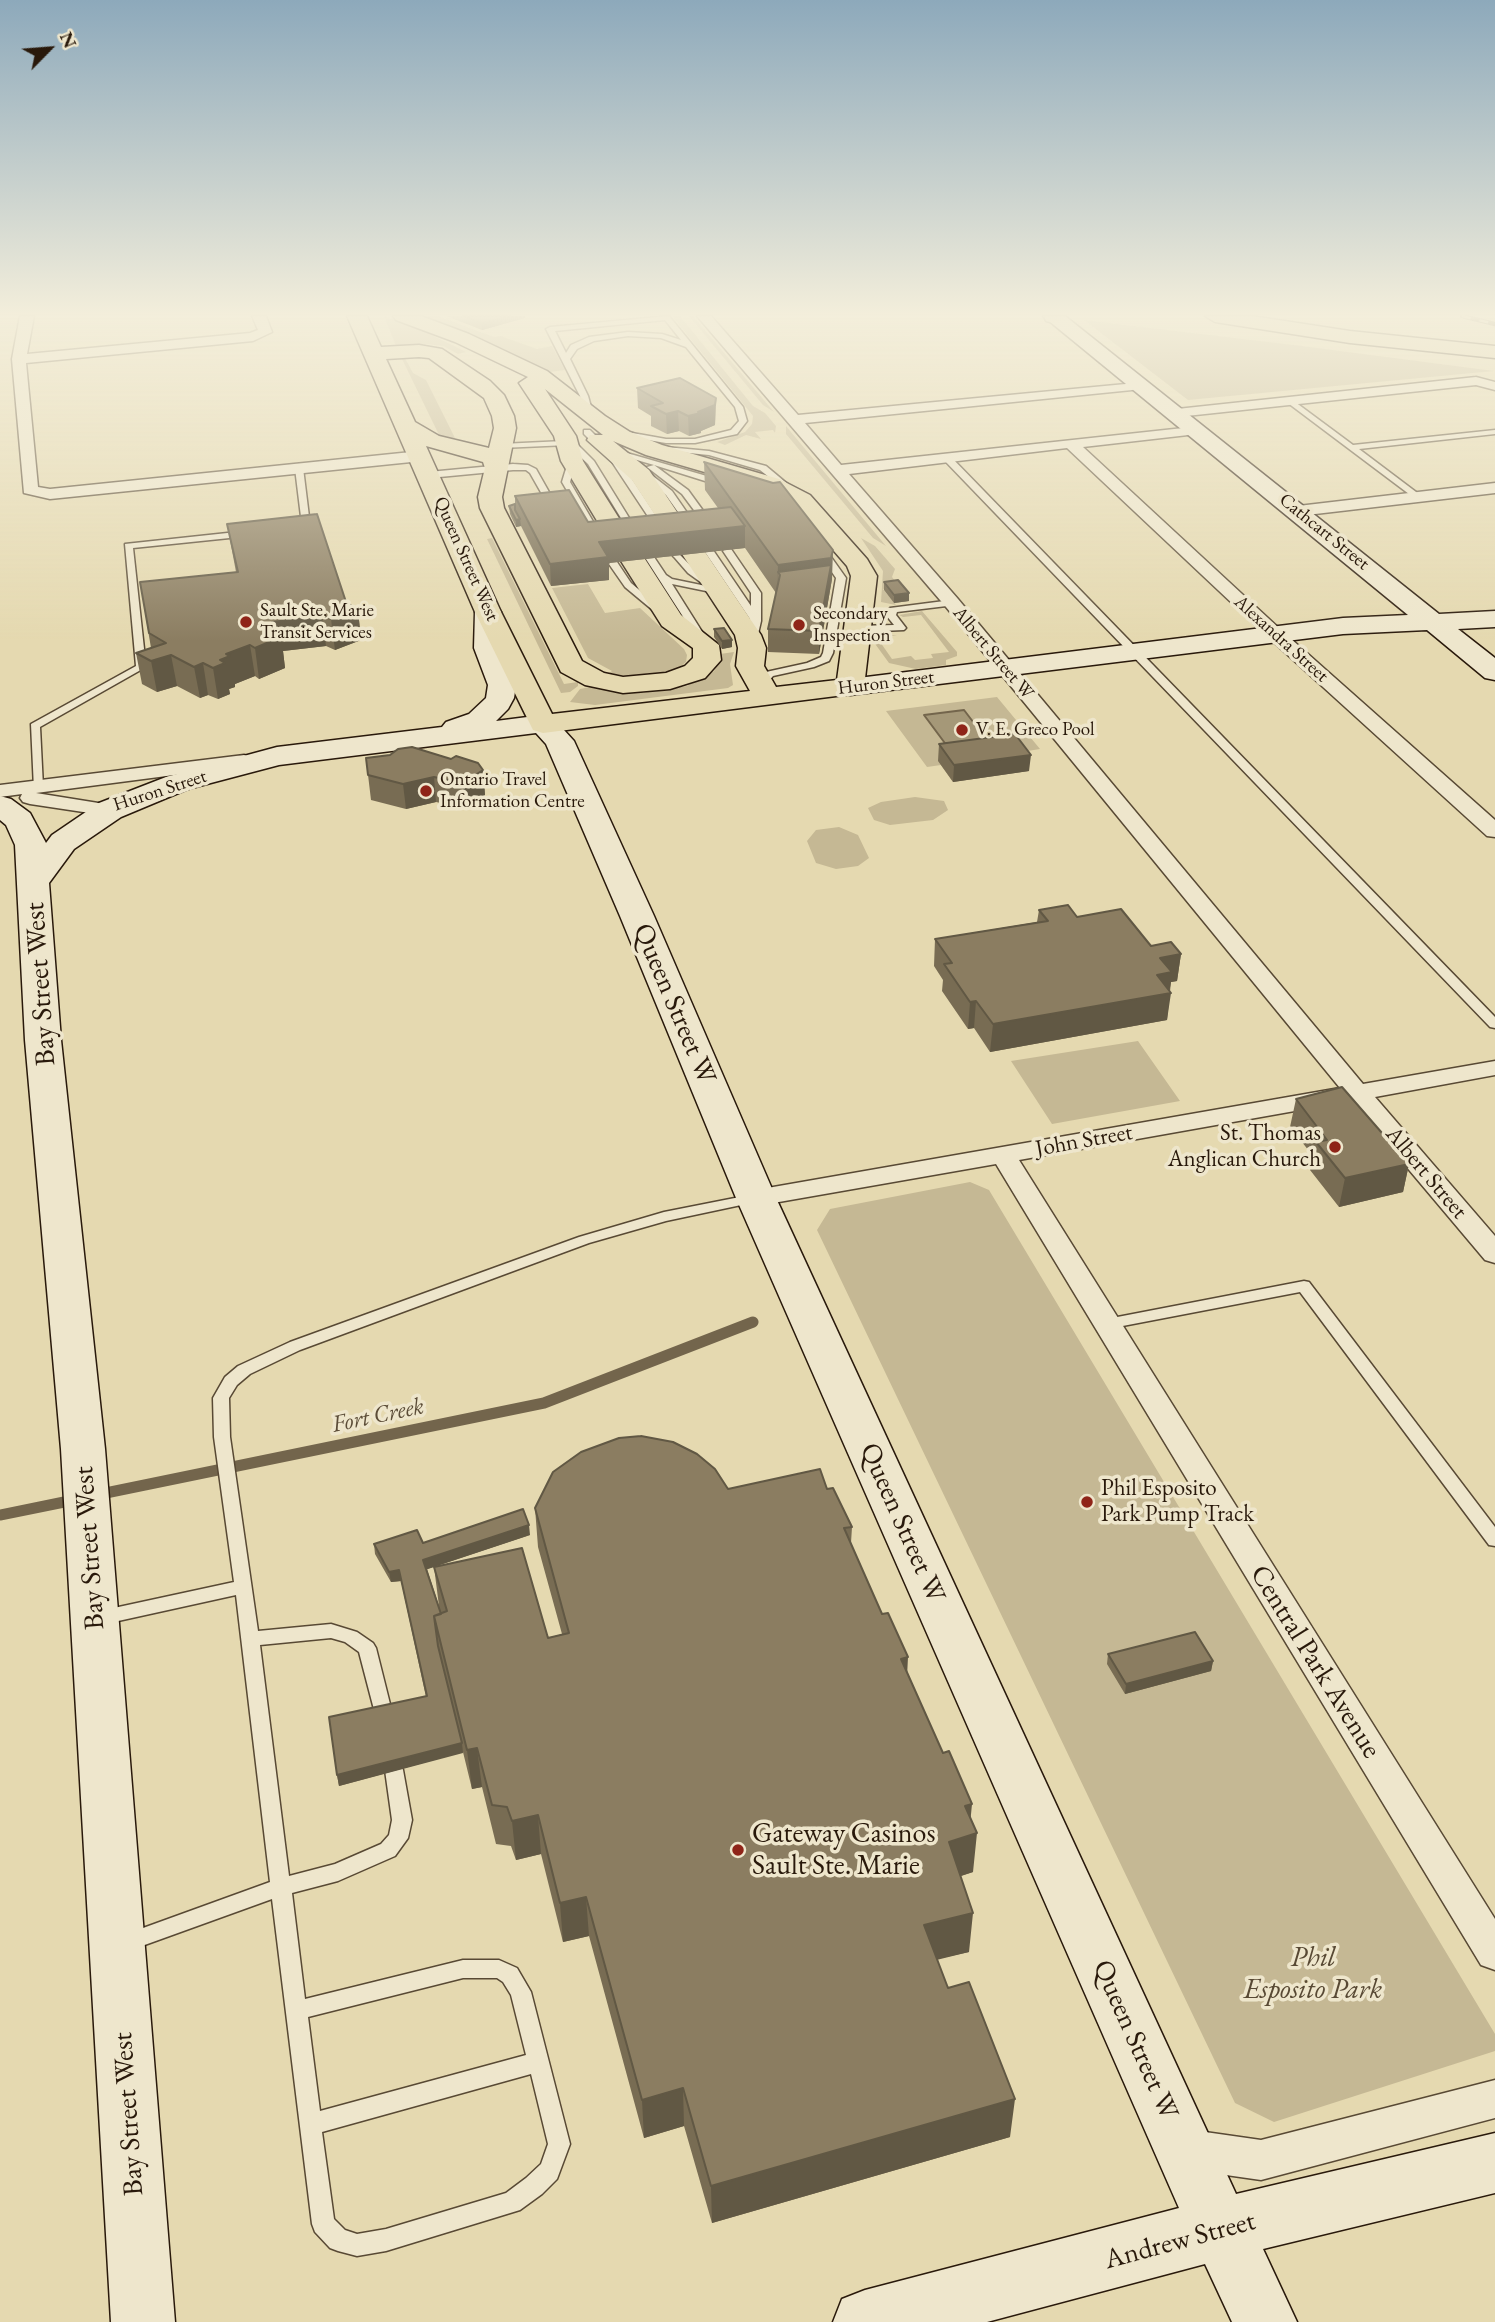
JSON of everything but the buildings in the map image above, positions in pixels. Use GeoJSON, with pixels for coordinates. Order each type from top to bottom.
{"type":"FeatureCollection","features":[{"type":"Feature","properties":{"kind":"highway"},"geometry":{"type":"LineString","coordinates":[[505,424],[490,497],[496,521],[570,666],[585,675],[609,683],[654,684],[685,677],[703,667],[707,660],[705,645],[626,550],[573,424]]}},
{"type":"Feature","properties":{"kind":"highway"},"geometry":{"type":"LineString","coordinates":[[569,424],[579,435],[626,453],[789,489],[814,510],[862,570],[865,583],[850,687]]}},
{"type":"Feature","properties":{"kind":"highway"},"geometry":{"type":"LineString","coordinates":[[407,426],[431,441],[499,457]]}},
{"type":"Feature","properties":{"kind":"highway","name":"Queen Street West"},"geometry":{"type":"LineString","coordinates":[[407,426],[488,612],[543,724]]}},
{"type":"Feature","properties":{"kind":"highway"},"geometry":{"type":"LineString","coordinates":[[626,453],[748,635],[754,636],[750,666],[764,691]]}},
{"type":"Feature","properties":{"kind":"highway","name":"Huron Street"},"geometry":{"type":"LineString","coordinates":[[543,724],[764,691],[850,687]]}},
{"type":"Feature","properties":{"kind":"main road","name":"Cathcart Street"},"geometry":{"type":"LineString","coordinates":[[1191,424],[1495,672]]}},
{"type":"Feature","properties":{"kind":"main road"},"geometry":{"type":"LineString","coordinates":[[380,744],[468,725],[479,720],[499,703],[502,685],[488,648],[488,612]]}},
{"type":"Feature","properties":{"kind":"main road","name":"Huron Street"},"geometry":{"type":"LineString","coordinates":[[850,687],[1275,634],[1431,620],[1495,619]]}},
{"type":"Feature","properties":{"kind":"main road","name":"Huron Street"},"geometry":{"type":"LineString","coordinates":[[110,810],[177,783],[277,756],[543,724]]}},
{"type":"Feature","properties":{"kind":"main road","name":"Queen Street W"},"geometry":{"type":"LineString","coordinates":[[543,724],[559,741],[756,1198],[1184,2150],[1265,2322]]}},
{"type":"Feature","properties":{"kind":"main road"},"geometry":{"type":"LineString","coordinates":[[0,805],[19,820],[31,845],[34,882]]}},
{"type":"Feature","properties":{"kind":"main road","name":"Bay Street West"},"geometry":{"type":"LineString","coordinates":[[110,810],[63,842],[34,882],[43,1040],[83,1449],[143,2322]]}},
{"type":"Feature","properties":{"kind":"main road","name":"Andrew Street"},"geometry":{"type":"LineString","coordinates":[[865,2322],[1220,2229],[1495,2163]]}},
{"type":"Feature","properties":{"kind":"street"},"geometry":{"type":"LineString","coordinates":[[24,424],[30,490],[50,494],[299,468],[425,466]]}},
{"type":"Feature","properties":{"kind":"street","name":"Albert Street W"},"geometry":{"type":"LineString","coordinates":[[798,424],[952,603],[1357,1092]]}},
{"type":"Feature","properties":{"kind":"street"},"geometry":{"type":"LineString","coordinates":[[839,470],[1197,429]]}},
{"type":"Feature","properties":{"kind":"street","name":"Alexandra Street"},"geometry":{"type":"LineString","coordinates":[[1070,444],[1275,634],[1495,831]]}},
{"type":"Feature","properties":{"kind":"street"},"geometry":{"type":"LineString","coordinates":[[1298,511],[1495,488]]}},
{"type":"Feature","properties":{"kind":"street","name":"Huron Street"},"geometry":{"type":"LineString","coordinates":[[0,791],[277,756]]}},
{"type":"Feature","properties":{"kind":"street","name":"Huron Street"},"geometry":{"type":"LineString","coordinates":[[0,797],[49,799],[110,810]]}},
{"type":"Feature","properties":{"kind":"street","name":"John Street"},"geometry":{"type":"LineString","coordinates":[[756,1198],[1495,1068]]}},
{"type":"Feature","properties":{"kind":"street","name":"Albert Street"},"geometry":{"type":"LineString","coordinates":[[1357,1092],[1485,1230],[1495,1254]]}},
{"type":"Feature","properties":{"kind":"street","name":"Central Park Avenue"},"geometry":{"type":"LineString","coordinates":[[1004,1156],[1495,1952]]}},
{"type":"Feature","properties":{"kind":"street"},"geometry":{"type":"LineString","coordinates":[[1184,2150],[1261,2160],[1495,2099]]}},
{"type":"Feature","properties":{"kind":"lane"},"geometry":{"type":"LineString","coordinates":[[579,435],[580,424]]}},
{"type":"Feature","properties":{"kind":"lane"},"geometry":{"type":"LineString","coordinates":[[425,466],[499,457],[579,435],[628,434],[676,441],[716,438],[741,424]]}},
{"type":"Feature","properties":{"kind":"lane"},"geometry":{"type":"LineString","coordinates":[[1323,424],[1417,496]]}},
{"type":"Feature","properties":{"kind":"lane"},"geometry":{"type":"LineString","coordinates":[[1353,447],[1495,432]]}},
{"type":"Feature","properties":{"kind":"lane"},"geometry":{"type":"LineString","coordinates":[[579,435],[615,460],[686,546],[751,611],[754,636]]}},
{"type":"Feature","properties":{"kind":"lane"},"geometry":{"type":"LineString","coordinates":[[626,453],[666,449],[733,466],[789,489]]}},
{"type":"Feature","properties":{"kind":"lane"},"geometry":{"type":"LineString","coordinates":[[626,453],[728,485]]}},
{"type":"Feature","properties":{"kind":"lane"},"geometry":{"type":"LineString","coordinates":[[626,453],[648,465],[685,492],[713,529]]}},
{"type":"Feature","properties":{"kind":"lane"},"geometry":{"type":"LineString","coordinates":[[499,457],[533,471],[554,509]]}},
{"type":"Feature","properties":{"kind":"lane"},"geometry":{"type":"LineString","coordinates":[[947,458],[1495,1024]]}},
{"type":"Feature","properties":{"kind":"lane"},"geometry":{"type":"LineString","coordinates":[[299,468],[308,544]]}},
{"type":"Feature","properties":{"kind":"lane"},"geometry":{"type":"LineString","coordinates":[[293,528],[306,527]]}},
{"type":"Feature","properties":{"kind":"lane"},"geometry":{"type":"LineString","coordinates":[[38,787],[35,726],[141,667],[128,546],[255,533]]}},
{"type":"Feature","properties":{"kind":"lane"},"geometry":{"type":"LineString","coordinates":[[764,691],[770,674],[825,659],[841,578],[816,542]]}},
{"type":"Feature","properties":{"kind":"lane"},"geometry":{"type":"LineString","coordinates":[[674,610],[678,594],[691,576],[686,546]]}},
{"type":"Feature","properties":{"kind":"lane"},"geometry":{"type":"LineString","coordinates":[[626,550],[669,581],[719,593]]}},
{"type":"Feature","properties":{"kind":"lane"},"geometry":{"type":"LineString","coordinates":[[727,551],[757,593],[754,636]]}},
{"type":"Feature","properties":{"kind":"lane"},"geometry":{"type":"LineString","coordinates":[[661,576],[674,610]]}},
{"type":"Feature","properties":{"kind":"lane"},"geometry":{"type":"LineString","coordinates":[[830,644],[901,628],[891,615],[893,610],[952,603]]}},
{"type":"Feature","properties":{"kind":"lane"},"geometry":{"type":"LineString","coordinates":[[298,2010],[463,1969],[499,1969],[510,1975],[521,1992],[559,2144],[549,2171],[512,2202],[386,2240],[357,2245],[338,2240],[323,2224],[298,2010],[222,1437],[221,1398],[231,1381],[244,1370],[295,1346],[584,1240],[664,1217],[756,1198]]}},
{"type":"Feature","properties":{"kind":"lane"},"geometry":{"type":"LineString","coordinates":[[1107,1324],[1304,1286],[1495,1540]]}},
{"type":"Feature","properties":{"kind":"lane"},"geometry":{"type":"LineString","coordinates":[[95,1619],[243,1587]]}},
{"type":"Feature","properties":{"kind":"lane"},"geometry":{"type":"LineString","coordinates":[[250,1639],[331,1631],[351,1637],[368,1648],[384,1716]]}},
{"type":"Feature","properties":{"kind":"lane"},"geometry":{"type":"LineString","coordinates":[[117,1946],[282,1887],[338,1872],[388,1850],[398,1838],[402,1820],[394,1770]]}},
{"type":"Feature","properties":{"kind":"lane"},"geometry":{"type":"LineString","coordinates":[[312,2124],[539,2062]]}},
{"type":"Feature","properties":{"kind":"green space"},"geometry":{"type":"Polygon","coordinates":[[[434,424],[448,424],[455,438],[441,439],[434,424]]]}},
{"type":"Feature","properties":{"kind":"green space"},"geometry":{"type":"Polygon","coordinates":[[[752,424],[776,426],[775,433],[773,430],[755,432],[761,439],[746,435],[725,445],[717,442],[745,432],[752,424]]]}},
{"type":"Feature","properties":{"kind":"green space"},"geometry":{"type":"Polygon","coordinates":[[[786,426],[886,546],[873,538],[786,434],[786,426]]]}},
{"type":"Feature","properties":{"kind":"green space"},"geometry":{"type":"Polygon","coordinates":[[[492,538],[564,684],[578,682],[578,686],[570,692],[561,693],[487,539],[492,538]]]}},
{"type":"Feature","properties":{"kind":"green space"},"geometry":{"type":"Polygon","coordinates":[[[861,538],[875,546],[895,569],[892,577],[899,586],[883,589],[896,605],[881,602],[883,571],[861,538]]]}},
{"type":"Feature","properties":{"kind":"green space"},"geometry":{"type":"Polygon","coordinates":[[[588,584],[605,613],[640,608],[684,649],[686,662],[675,671],[665,674],[631,677],[609,673],[612,671],[588,658],[552,588],[588,584]]]}},
{"type":"Feature","properties":{"kind":"green space"},"geometry":{"type":"Polygon","coordinates":[[[922,611],[957,652],[957,656],[946,660],[946,665],[916,669],[889,663],[873,641],[877,636],[897,635],[878,639],[892,659],[911,656],[915,660],[933,658],[931,654],[949,652],[921,615],[899,615],[922,611]]]}},
{"type":"Feature","properties":{"kind":"green space"},"geometry":{"type":"Polygon","coordinates":[[[734,652],[730,664],[733,685],[728,688],[595,705],[570,702],[580,689],[590,687],[614,692],[642,693],[687,686],[714,671],[721,659],[720,654],[734,652]]]}},
{"type":"Feature","properties":{"kind":"green space","name":"V. E. Greco Pool"},"geometry":{"type":"Polygon","coordinates":[[[997,697],[1040,749],[1015,753],[953,782],[941,765],[927,767],[886,711],[997,697]]]}},
{"type":"Feature","properties":{"kind":"green space"},"geometry":{"type":"Polygon","coordinates":[[[915,797],[944,801],[948,810],[933,820],[890,825],[874,820],[868,808],[881,802],[915,797]]]}},
{"type":"Feature","properties":{"kind":"green space"},"geometry":{"type":"Polygon","coordinates":[[[839,827],[858,835],[869,858],[858,866],[836,869],[816,863],[807,841],[816,830],[839,827]]]}},
{"type":"Feature","properties":{"kind":"green space"},"geometry":{"type":"Polygon","coordinates":[[[1138,1041],[1180,1101],[1052,1124],[1011,1061],[1138,1041]]]}},
{"type":"Feature","properties":{"kind":"green space","name":"Phil Esposito Park"},"geometry":{"type":"Polygon","coordinates":[[[970,1182],[989,1190],[1495,2034],[1495,2051],[1274,2122],[1235,2103],[817,1230],[830,1209],[970,1182]]]}},
{"type":"Feature","properties":{"kind":"shaded area"},"geometry":{"type":"Polygon","coordinates":[[[964,710],[993,748],[953,754],[924,715],[964,710]]]}},
{"type":"Feature","properties":{"kind":"waterway","name":"Fort Creek"},"geometry":{"type":"LineString","coordinates":[[96,1495],[544,1403],[753,1322]]}},
{"type":"Feature","properties":{"kind":"waterway","name":"Fort Creek"},"geometry":{"type":"LineString","coordinates":[[0,1515],[74,1500]]}},
{"type":"Feature","properties":{"kind":"place","name":"Sault Ste. Marie Transit Services"},"geometry":{"type":"Point","coordinates":[246,622]}},
{"type":"Feature","properties":{"kind":"place","name":"Secondary Inspection"},"geometry":{"type":"Point","coordinates":[799,625]}},
{"type":"Feature","properties":{"kind":"place","name":"V. E. Greco Pool"},"geometry":{"type":"Point","coordinates":[962,730]}},
{"type":"Feature","properties":{"kind":"place","name":"Ontario Travel Information Centre"},"geometry":{"type":"Point","coordinates":[426,791]}},
{"type":"Feature","properties":{"kind":"place","name":"St. Thomas Anglican Church"},"geometry":{"type":"Point","coordinates":[1335,1147]}},
{"type":"Feature","properties":{"kind":"place","name":"Phil Esposito Park Pump Track"},"geometry":{"type":"Point","coordinates":[1087,1502]}},
{"type":"Feature","properties":{"kind":"place","name":"Gateway Casinos Sault Ste. Marie"},"geometry":{"type":"Point","coordinates":[738,1850]}}]}
